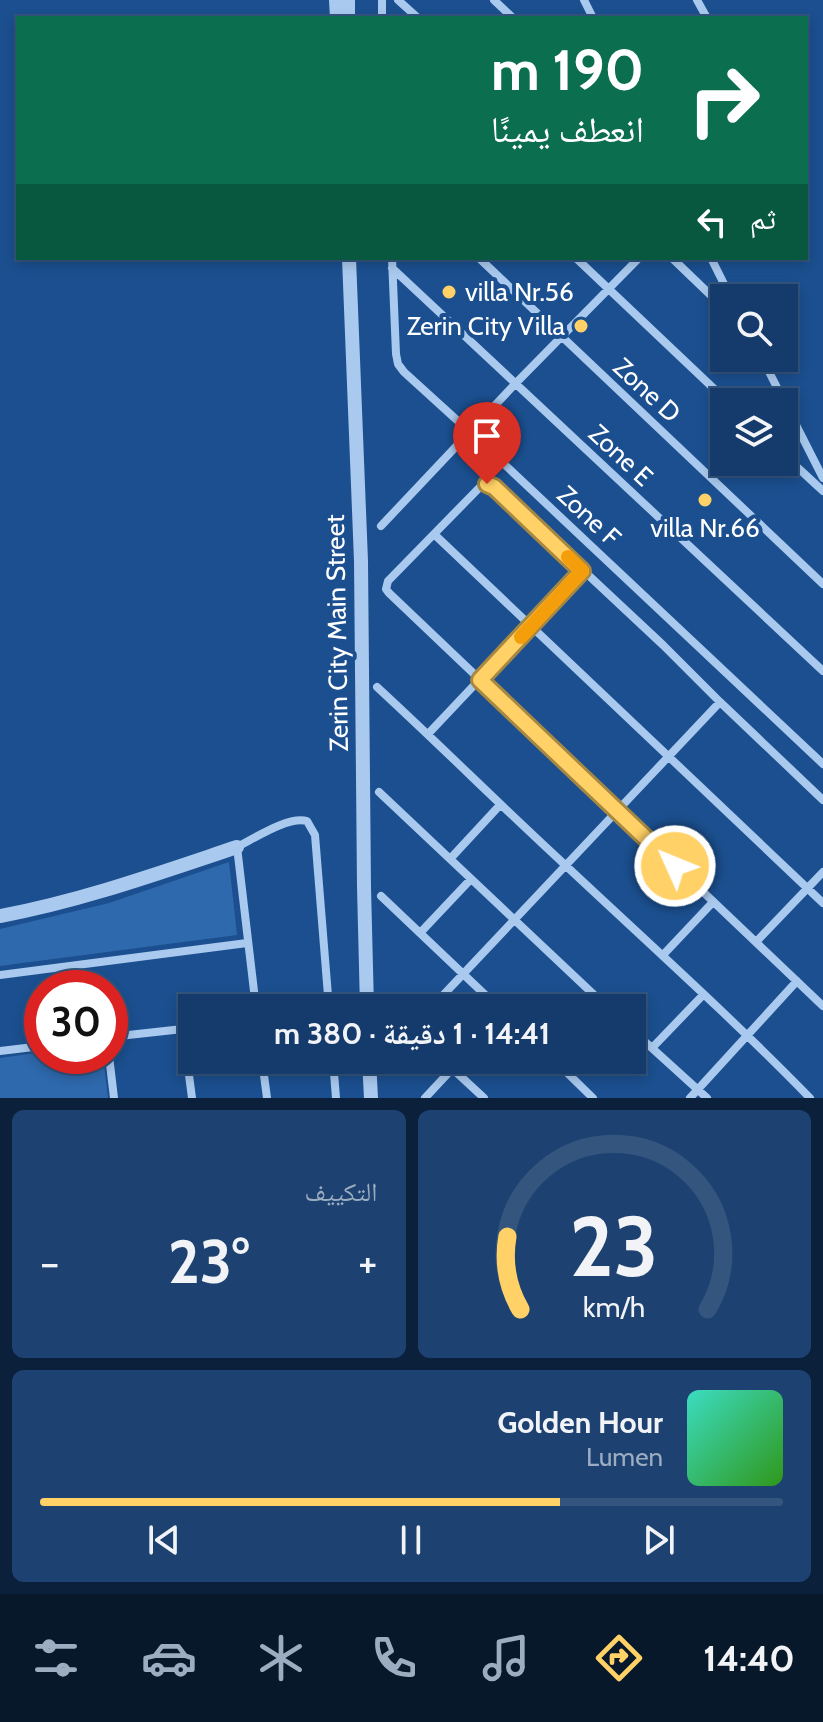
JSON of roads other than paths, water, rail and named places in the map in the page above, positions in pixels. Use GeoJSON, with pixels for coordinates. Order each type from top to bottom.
{"type":"FeatureCollection","features":[{"type":"Feature","properties":{"kind":"street"},"geometry":{"type":"LineString","coordinates":[[398,0],[416,16]]}},
{"type":"Feature","properties":{"kind":"street"},"geometry":{"type":"LineString","coordinates":[[494,0],[511,16]]}},
{"type":"Feature","properties":{"kind":"street","name":"Zerin City Main Street"},"geometry":{"type":"LineString","coordinates":[[349,260],[361,561],[367,994]]}},
{"type":"Feature","properties":{"kind":"street","name":"Zone D"},"geometry":{"type":"LineString","coordinates":[[481,260],[823,584]]}},
{"type":"Feature","properties":{"kind":"street"},"geometry":{"type":"LineString","coordinates":[[578,260],[713,388]]}},
{"type":"Feature","properties":{"kind":"street"},"geometry":{"type":"LineString","coordinates":[[381,526],[637,260]]}},
{"type":"Feature","properties":{"kind":"street"},"geometry":{"type":"LineString","coordinates":[[674,260],[710,295]]}},
{"type":"Feature","properties":{"kind":"street"},"geometry":{"type":"LineString","coordinates":[[712,260],[724,284]]}},
{"type":"Feature","properties":{"kind":"street","name":"Zone E"},"geometry":{"type":"LineString","coordinates":[[392,263],[515,384],[823,671]]}},
{"type":"Feature","properties":{"kind":"street","name":"Zone F"},"geometry":{"type":"LineString","coordinates":[[392,263],[396,354],[404,372],[823,764]]}},
{"type":"Feature","properties":{"kind":"street"},"geometry":{"type":"LineString","coordinates":[[769,372],[823,478]]}},
{"type":"Feature","properties":{"kind":"street"},"geometry":{"type":"LineString","coordinates":[[798,468],[823,491]]}},
{"type":"Feature","properties":{"kind":"street"},"geometry":{"type":"LineString","coordinates":[[823,800],[494,487],[487,484],[481,486],[390,579],[386,589],[823,1006]]}},
{"type":"Feature","properties":{"kind":"street"},"geometry":{"type":"LineString","coordinates":[[435,535],[823,903]]}},
{"type":"Feature","properties":{"kind":"street"},"geometry":{"type":"LineString","coordinates":[[428,734],[582,571]]}},
{"type":"Feature","properties":{"kind":"street"},"geometry":{"type":"LineString","coordinates":[[377,687],[749,1035],[810,1098]]}},
{"type":"Feature","properties":{"kind":"street"},"geometry":{"type":"LineString","coordinates":[[444,994],[720,702]]}},
{"type":"Feature","properties":{"kind":"street"},"geometry":{"type":"LineString","coordinates":[[379,792],[593,994]]}},
{"type":"Feature","properties":{"kind":"street"},"geometry":{"type":"LineString","coordinates":[[450,859],[500,805]]}},
{"type":"Feature","properties":{"kind":"street"},"geometry":{"type":"LineString","coordinates":[[0,916],[119,887],[237,847],[302,819],[312,827],[315,835],[328,994]]}},
{"type":"Feature","properties":{"kind":"street"},"geometry":{"type":"LineString","coordinates":[[237,847],[254,994]]}},
{"type":"Feature","properties":{"kind":"street"},"geometry":{"type":"LineString","coordinates":[[756,942],[823,872]]}},
{"type":"Feature","properties":{"kind":"street"},"geometry":{"type":"LineString","coordinates":[[420,933],[471,879]]}},
{"type":"Feature","properties":{"kind":"street"},"geometry":{"type":"LineString","coordinates":[[381,896],[484,994]]}},
{"type":"Feature","properties":{"kind":"street"},"geometry":{"type":"LineString","coordinates":[[663,955],[713,902]]}},
{"type":"Feature","properties":{"kind":"street"},"geometry":{"type":"LineString","coordinates":[[0,975],[247,943]]}},
{"type":"Feature","properties":{"kind":"street"},"geometry":{"type":"LineString","coordinates":[[690,1098],[797,981]]}},
{"type":"Feature","properties":{"kind":"street"},"geometry":{"type":"LineString","coordinates":[[652,1048],[703,995]]}},
{"type":"Feature","properties":{"kind":"street"},"geometry":{"type":"LineString","coordinates":[[128,1035],[178,1030]]}},
{"type":"Feature","properties":{"kind":"street"},"geometry":{"type":"LineString","coordinates":[[646,1043],[707,1098]]}},
{"type":"Feature","properties":{"kind":"street"},"geometry":{"type":"LineString","coordinates":[[0,1051],[24,1048]]}},
{"type":"Feature","properties":{"kind":"street"},"geometry":{"type":"LineString","coordinates":[[111,1074],[114,1098]]}},
{"type":"Feature","properties":{"kind":"street"},"geometry":{"type":"LineString","coordinates":[[191,1074],[192,1098]]}},
{"type":"Feature","properties":{"kind":"street"},"geometry":{"type":"LineString","coordinates":[[264,1074],[267,1098]]}},
{"type":"Feature","properties":{"kind":"street"},"geometry":{"type":"LineString","coordinates":[[334,1074],[336,1098]]}},
{"type":"Feature","properties":{"kind":"street"},"geometry":{"type":"LineString","coordinates":[[370,1074],[371,1098]]}},
{"type":"Feature","properties":{"kind":"street"},"geometry":{"type":"LineString","coordinates":[[425,1098],[447,1074]]}},
{"type":"Feature","properties":{"kind":"street"},"geometry":{"type":"LineString","coordinates":[[458,1074],[484,1098]]}},
{"type":"Feature","properties":{"kind":"street"},"geometry":{"type":"LineString","coordinates":[[571,1074],[593,1098]]}},
{"type":"Feature","properties":{"kind":"place","name":"villa Nr.56"},"geometry":{"type":"Point","coordinates":[449,292]}},
{"type":"Feature","properties":{"kind":"place","name":"Zerin City Villa"},"geometry":{"type":"Point","coordinates":[581,326]}},
{"type":"Feature","properties":{"kind":"place","name":"villa Nr.66"},"geometry":{"type":"Point","coordinates":[705,500]}}]}
